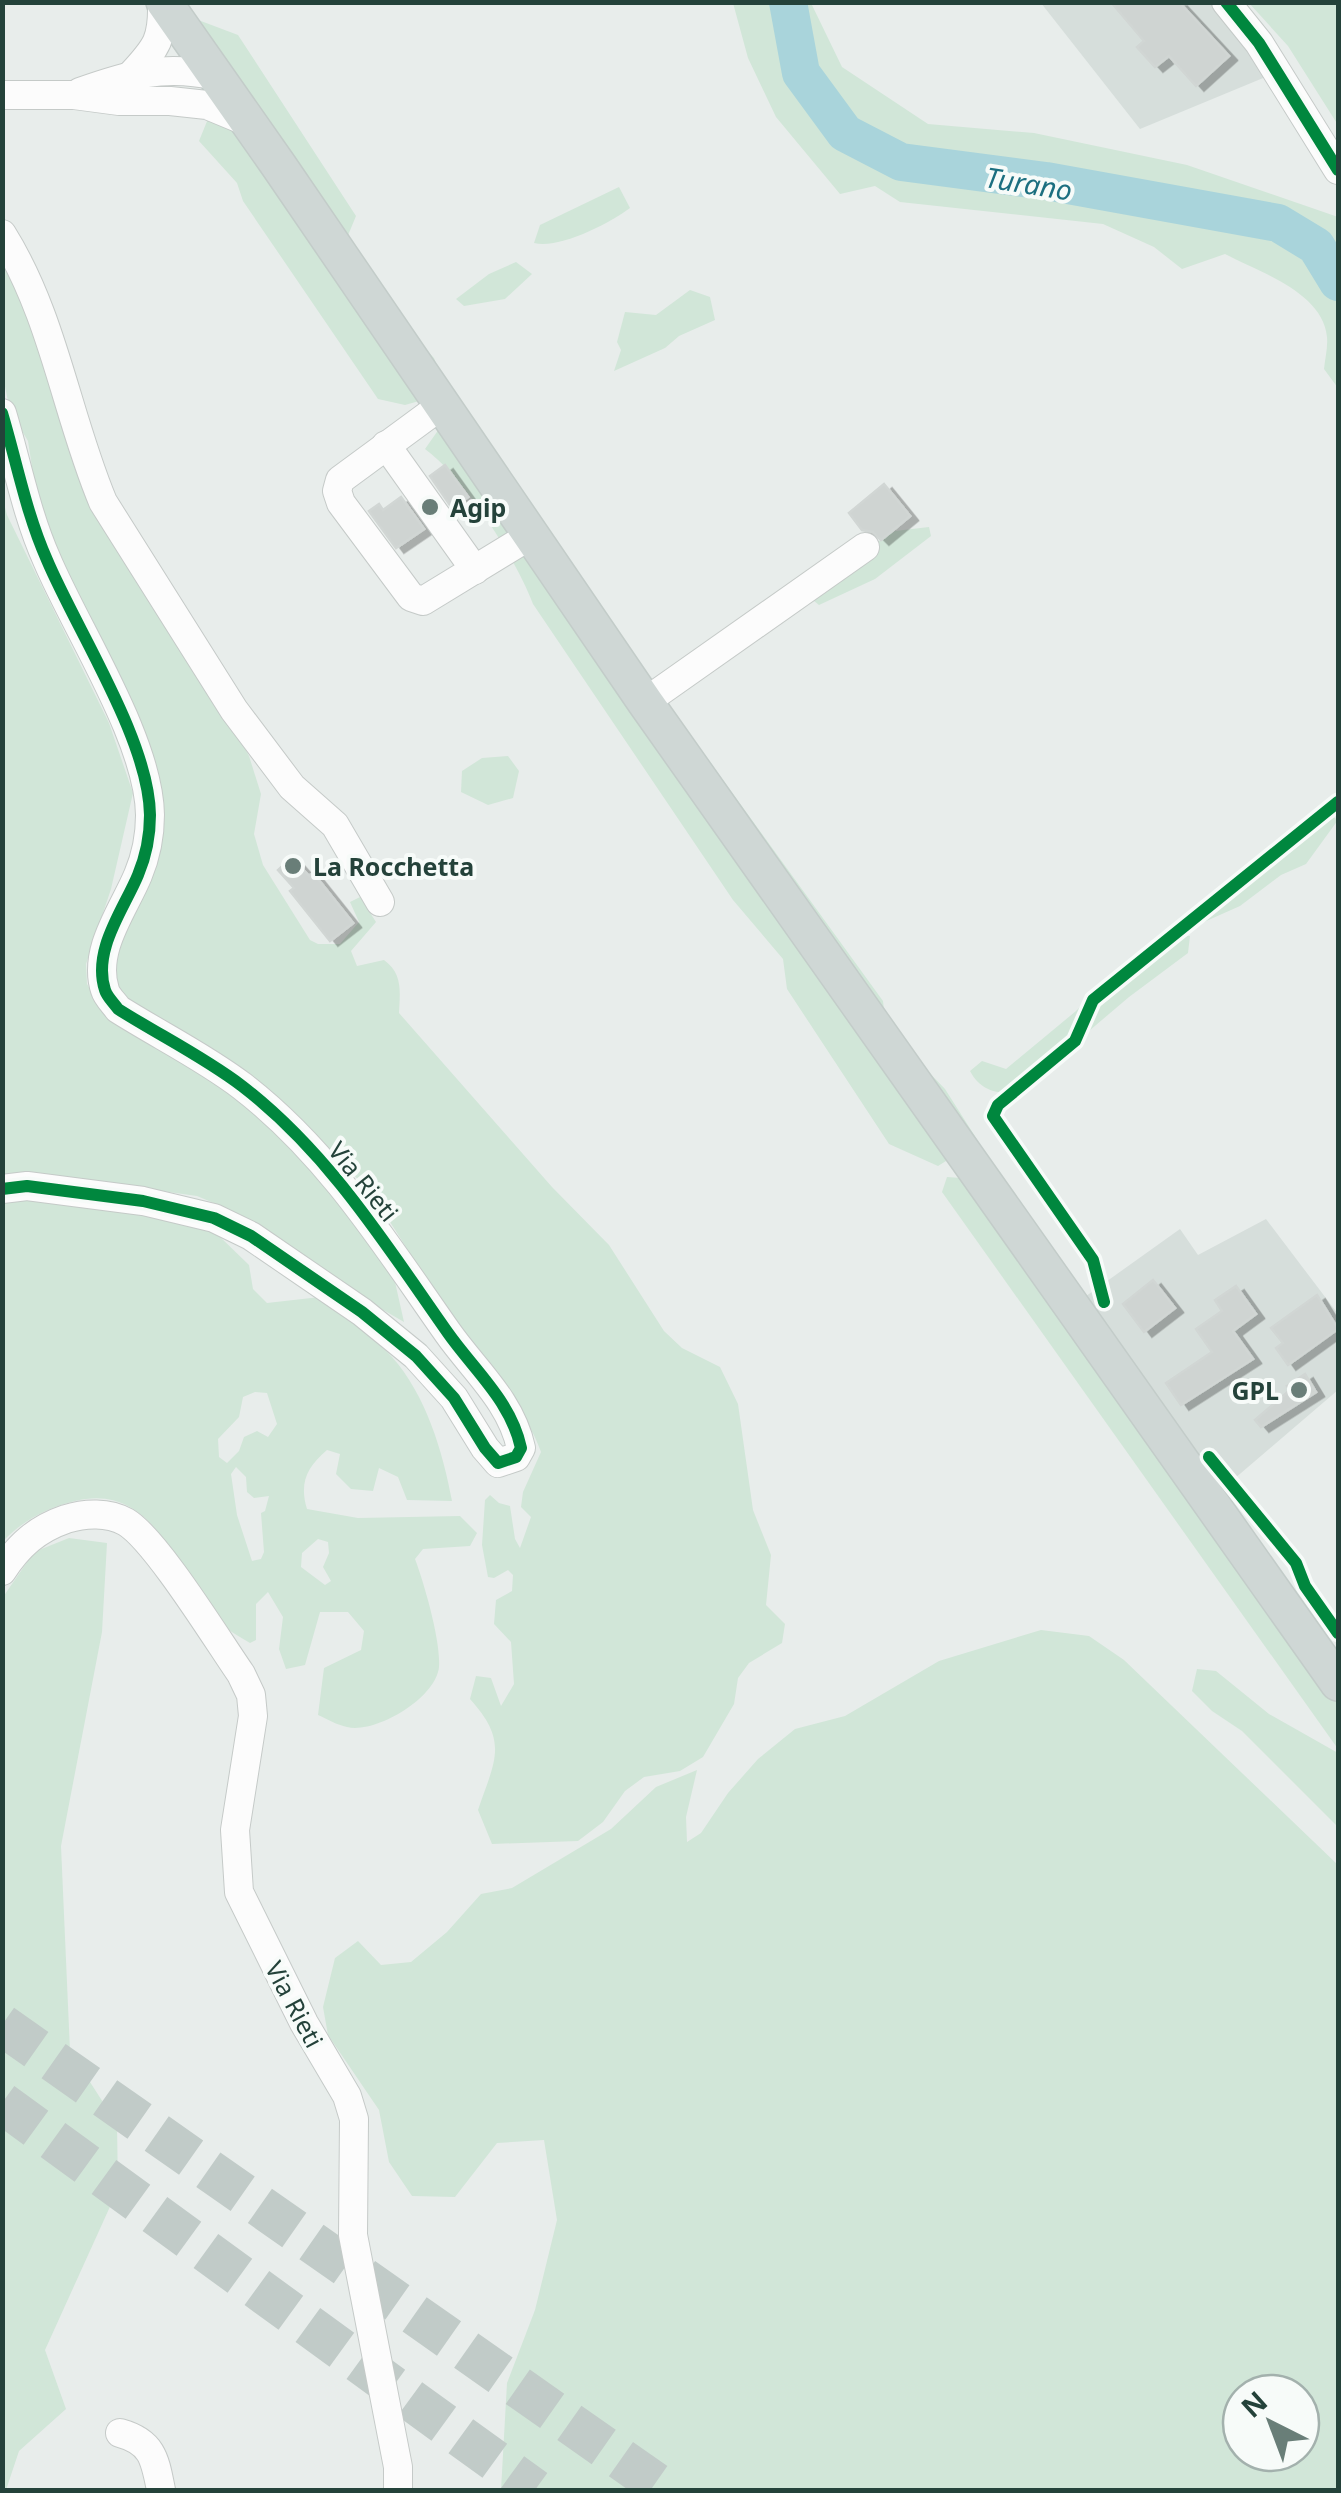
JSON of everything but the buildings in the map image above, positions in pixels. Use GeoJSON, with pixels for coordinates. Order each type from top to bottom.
{"type":"FeatureCollection","features":[{"type":"Feature","properties":{"kind":"main road"},"geometry":{"type":"LineString","coordinates":[[163,2],[645,702],[1338,1683]]}},
{"type":"Feature","properties":{"kind":"street"},"geometry":{"type":"LineString","coordinates":[[133,73],[156,47],[163,28],[163,2]]}},
{"type":"Feature","properties":{"kind":"street"},"geometry":{"type":"LineString","coordinates":[[1226,2],[1258,43],[1338,170]]}},
{"type":"Feature","properties":{"kind":"street"},"geometry":{"type":"LineString","coordinates":[[74,94],[133,73],[188,70],[216,76]]}},
{"type":"Feature","properties":{"kind":"street"},"geometry":{"type":"LineString","coordinates":[[170,101],[216,76]]}},
{"type":"Feature","properties":{"kind":"street"},"geometry":{"type":"LineString","coordinates":[[2,96],[74,94],[170,101],[207,105],[248,122]]}},
{"type":"Feature","properties":{"kind":"street"},"geometry":{"type":"LineString","coordinates":[[2,234],[34,294],[103,502],[234,710],[292,787],[335,825],[380,902]]}},
{"type":"Feature","properties":{"kind":"street"},"geometry":{"type":"LineString","coordinates":[[442,405],[340,480],[336,491],[341,503],[411,596],[423,601],[530,535]]}},
{"type":"Feature","properties":{"kind":"street","name":"Via Rieti"},"geometry":{"type":"LineString","coordinates":[[2,413],[26,507],[46,560],[132,740],[146,780],[148,840],[139,872],[106,947],[106,992],[118,1009],[241,1086],[307,1146],[360,1205],[452,1339],[497,1393],[521,1448],[516,1457],[498,1464],[454,1398],[416,1356],[362,1312],[251,1236],[214,1218],[143,1201],[27,1186],[2,1188]]}},
{"type":"Feature","properties":{"kind":"street"},"geometry":{"type":"LineString","coordinates":[[386,445],[475,570]]}},
{"type":"Feature","properties":{"kind":"street"},"geometry":{"type":"LineString","coordinates":[[645,702],[865,547]]}},
{"type":"Feature","properties":{"kind":"street","name":"Via Rieti"},"geometry":{"type":"LineString","coordinates":[[2,1570],[32,1535],[50,1525],[98,1514],[128,1524],[152,1548],[241,1674],[251,1696],[254,1716],[250,1750],[235,1830],[239,1892],[304,2023],[347,2096],[354,2119],[354,2235],[398,2467],[398,2490]]}},
{"type":"Feature","properties":{"kind":"street"},"geometry":{"type":"LineString","coordinates":[[120,2433],[135,2437],[154,2456],[161,2490]]}},
{"type":"Feature","properties":{"kind":"shaded area"},"geometry":{"type":"Polygon","coordinates":[[[1041,3],[1213,3],[1268,76],[1140,129],[1041,3]]]}},
{"type":"Feature","properties":{"kind":"shaded area"},"geometry":{"type":"Polygon","coordinates":[[[1266,1219],[1338,1314],[1338,1390],[1220,1491],[1082,1299],[1180,1229],[1198,1255],[1266,1219]]]}},
{"type":"Feature","properties":{"kind":"green space"},"geometry":{"type":"Polygon","coordinates":[[[733,3],[811,3],[842,67],[928,124],[1034,133],[1187,165],[1338,217],[1338,388],[1324,369],[1327,337],[1314,308],[1287,285],[1225,254],[1182,269],[1154,247],[1103,224],[900,202],[875,186],[840,194],[776,117],[748,58],[733,3]]]}},
{"type":"Feature","properties":{"kind":"green space"},"geometry":{"type":"Polygon","coordinates":[[[1249,3],[1338,3],[1338,125],[1288,46],[1249,3]]]}},
{"type":"Feature","properties":{"kind":"green space"},"geometry":{"type":"Polygon","coordinates":[[[185,15],[238,35],[356,216],[344,245],[402,324],[434,358],[447,393],[405,405],[378,399],[243,201],[237,183],[199,141],[214,104],[185,15]]]}},
{"type":"Feature","properties":{"kind":"green space"},"geometry":{"type":"Polygon","coordinates":[[[619,187],[630,208],[621,214],[570,239],[534,243],[540,225],[619,187]]]}},
{"type":"Feature","properties":{"kind":"green space"},"geometry":{"type":"Polygon","coordinates":[[[2,256],[62,396],[249,756],[261,794],[254,834],[263,865],[310,940],[340,944],[359,922],[350,902],[360,897],[376,922],[351,951],[357,966],[384,960],[390,965],[399,984],[399,1013],[552,1187],[609,1245],[664,1331],[682,1348],[720,1367],[738,1404],[753,1510],[771,1555],[766,1605],[785,1624],[782,1643],[749,1663],[738,1678],[734,1704],[703,1757],[680,1771],[644,1777],[625,1791],[603,1822],[578,1841],[492,1844],[478,1810],[495,1752],[490,1727],[470,1699],[476,1676],[491,1678],[501,1706],[514,1684],[511,1642],[494,1624],[496,1600],[512,1591],[513,1575],[508,1570],[488,1577],[482,1545],[485,1500],[490,1495],[510,1506],[520,1548],[531,1517],[521,1507],[523,1492],[541,1452],[534,1435],[515,1404],[459,1333],[382,1210],[352,1173],[301,1124],[127,1001],[112,981],[112,958],[159,813],[50,544],[28,441],[10,411],[2,372],[2,256]]]}},
{"type":"Feature","properties":{"kind":"green space"},"geometry":{"type":"Polygon","coordinates":[[[516,262],[532,274],[505,299],[464,306],[456,299],[489,274],[516,262]]]}},
{"type":"Feature","properties":{"kind":"green space"},"geometry":{"type":"Polygon","coordinates":[[[690,290],[710,297],[715,320],[614,371],[621,350],[617,342],[625,312],[656,315],[690,290]]]}},
{"type":"Feature","properties":{"kind":"green space"},"geometry":{"type":"Polygon","coordinates":[[[439,429],[631,653],[883,1001],[886,1028],[945,1089],[978,1141],[938,1166],[889,1144],[787,989],[783,959],[733,900],[533,604],[487,520],[456,479],[425,449],[439,429]]]}},
{"type":"Feature","properties":{"kind":"green space"},"geometry":{"type":"Polygon","coordinates":[[[2,496],[7,515],[109,723],[133,793],[111,889],[86,964],[87,984],[100,1007],[246,1104],[319,1174],[378,1249],[395,1282],[404,1322],[261,1239],[228,1209],[197,1196],[83,1180],[3,1175],[2,496]]]}},
{"type":"Feature","properties":{"kind":"green space"},"geometry":{"type":"Polygon","coordinates":[[[929,527],[931,536],[875,579],[819,605],[801,590],[895,531],[929,527]]]}},
{"type":"Feature","properties":{"kind":"green space"},"geometry":{"type":"Polygon","coordinates":[[[508,756],[519,771],[513,798],[488,805],[461,792],[462,771],[482,758],[508,756]]]}},
{"type":"Feature","properties":{"kind":"green space"},"geometry":{"type":"Polygon","coordinates":[[[1328,814],[1338,820],[1306,864],[1281,875],[1240,906],[1204,922],[1200,914],[1215,900],[1328,814]]]}},
{"type":"Feature","properties":{"kind":"green space"},"geometry":{"type":"Polygon","coordinates":[[[1172,935],[1190,936],[1188,953],[1129,997],[1016,1093],[989,1090],[974,1077],[970,1071],[982,1061],[1006,1069],[1110,977],[1172,935]]]}},
{"type":"Feature","properties":{"kind":"green space"},"geometry":{"type":"Polygon","coordinates":[[[947,1177],[961,1178],[1338,1696],[1338,1749],[942,1192],[947,1177]]]}},
{"type":"Feature","properties":{"kind":"green space"},"geometry":{"type":"Polygon","coordinates":[[[43,1198],[105,1204],[216,1233],[249,1265],[253,1289],[267,1303],[320,1297],[392,1357],[424,1406],[444,1463],[452,1501],[407,1500],[398,1477],[379,1468],[373,1491],[351,1489],[336,1474],[340,1454],[327,1450],[310,1469],[304,1491],[307,1509],[358,1518],[460,1516],[477,1533],[470,1546],[423,1549],[415,1559],[439,1656],[435,1679],[416,1701],[388,1719],[359,1728],[318,1715],[324,1668],[361,1650],[364,1631],[348,1612],[320,1612],[305,1665],[286,1669],[279,1649],[283,1617],[268,1592],[256,1604],[256,1640],[250,1643],[224,1626],[164,1540],[128,1506],[104,1499],[64,1504],[27,1521],[3,1541],[3,1200],[43,1198]],[[267,1393],[243,1397],[239,1417],[218,1439],[219,1457],[227,1463],[239,1451],[244,1437],[257,1431],[268,1437],[277,1424],[267,1393]],[[236,1467],[231,1474],[237,1515],[252,1561],[261,1559],[261,1513],[269,1496],[254,1498],[247,1492],[246,1477],[236,1467]],[[318,1539],[302,1553],[301,1567],[325,1585],[331,1581],[323,1567],[329,1553],[328,1542],[318,1539]]]}},
{"type":"Feature","properties":{"kind":"green space"},"geometry":{"type":"Polygon","coordinates":[[[69,1538],[107,1543],[102,1632],[61,1846],[70,2051],[117,2124],[118,2189],[45,2350],[66,2409],[19,2451],[3,2490],[3,1597],[34,1552],[69,1538]]]}},
{"type":"Feature","properties":{"kind":"green space"},"geometry":{"type":"Polygon","coordinates":[[[1041,1630],[1089,1636],[1124,1660],[1338,1865],[1338,2490],[501,2490],[507,2383],[535,2310],[557,2220],[544,2140],[497,2143],[455,2197],[412,2196],[389,2162],[379,2110],[328,2035],[323,2007],[335,1958],[358,1941],[381,1965],[411,1962],[447,1932],[481,1894],[512,1888],[611,1829],[656,1787],[697,1770],[686,1817],[687,1842],[701,1833],[728,1793],[758,1759],[795,1729],[845,1716],[939,1661],[1041,1630]]]}},
{"type":"Feature","properties":{"kind":"green space"},"geometry":{"type":"Polygon","coordinates":[[[1197,1669],[1216,1671],[1269,1714],[1338,1753],[1338,1827],[1242,1731],[1212,1711],[1192,1691],[1197,1669]]]}},
{"type":"Feature","properties":{"kind":"waterway","name":"Turano"},"geometry":{"type":"LineString","coordinates":[[788,2],[801,73],[845,133],[901,162],[1046,181],[1278,223],[1316,246],[1338,282]]}},
{"type":"Feature","properties":{"kind":"tunnel"},"geometry":{"type":"LineString","coordinates":[[2,2025],[665,2490]]}},
{"type":"Feature","properties":{"kind":"tunnel"},"geometry":{"type":"LineString","coordinates":[[2,2103],[535,2490]]}},
{"type":"Feature","properties":{"kind":"cycle path"},"geometry":{"type":"LineString","coordinates":[[1226,2],[1259,43],[1338,170]]}},
{"type":"Feature","properties":{"kind":"cycle path"},"geometry":{"type":"LineString","coordinates":[[2,413],[40,542],[125,720],[147,785],[147,845],[138,875],[106,945],[102,975],[106,993],[118,1009],[242,1086],[302,1140],[379,1234],[491,1387],[509,1415],[521,1448],[516,1457],[498,1463],[454,1398],[416,1356],[362,1312],[251,1236],[214,1218],[143,1201],[27,1186],[2,1189]]}},
{"type":"Feature","properties":{"kind":"cycle path"},"geometry":{"type":"LineString","coordinates":[[1104,1302],[1093,1260],[993,1116],[998,1105],[1075,1041],[1093,1000],[1338,802]]}},
{"type":"Feature","properties":{"kind":"cycle path"},"geometry":{"type":"LineString","coordinates":[[1209,1457],[1296,1563],[1305,1586],[1338,1633]]}},
{"type":"Feature","properties":{"kind":"place","name":"Agip"},"geometry":{"type":"Point","coordinates":[430,507]}},
{"type":"Feature","properties":{"kind":"place","name":"La Rocchetta"},"geometry":{"type":"Point","coordinates":[293,866]}},
{"type":"Feature","properties":{"kind":"place","name":"GPL"},"geometry":{"type":"Point","coordinates":[1299,1390]}}]}
